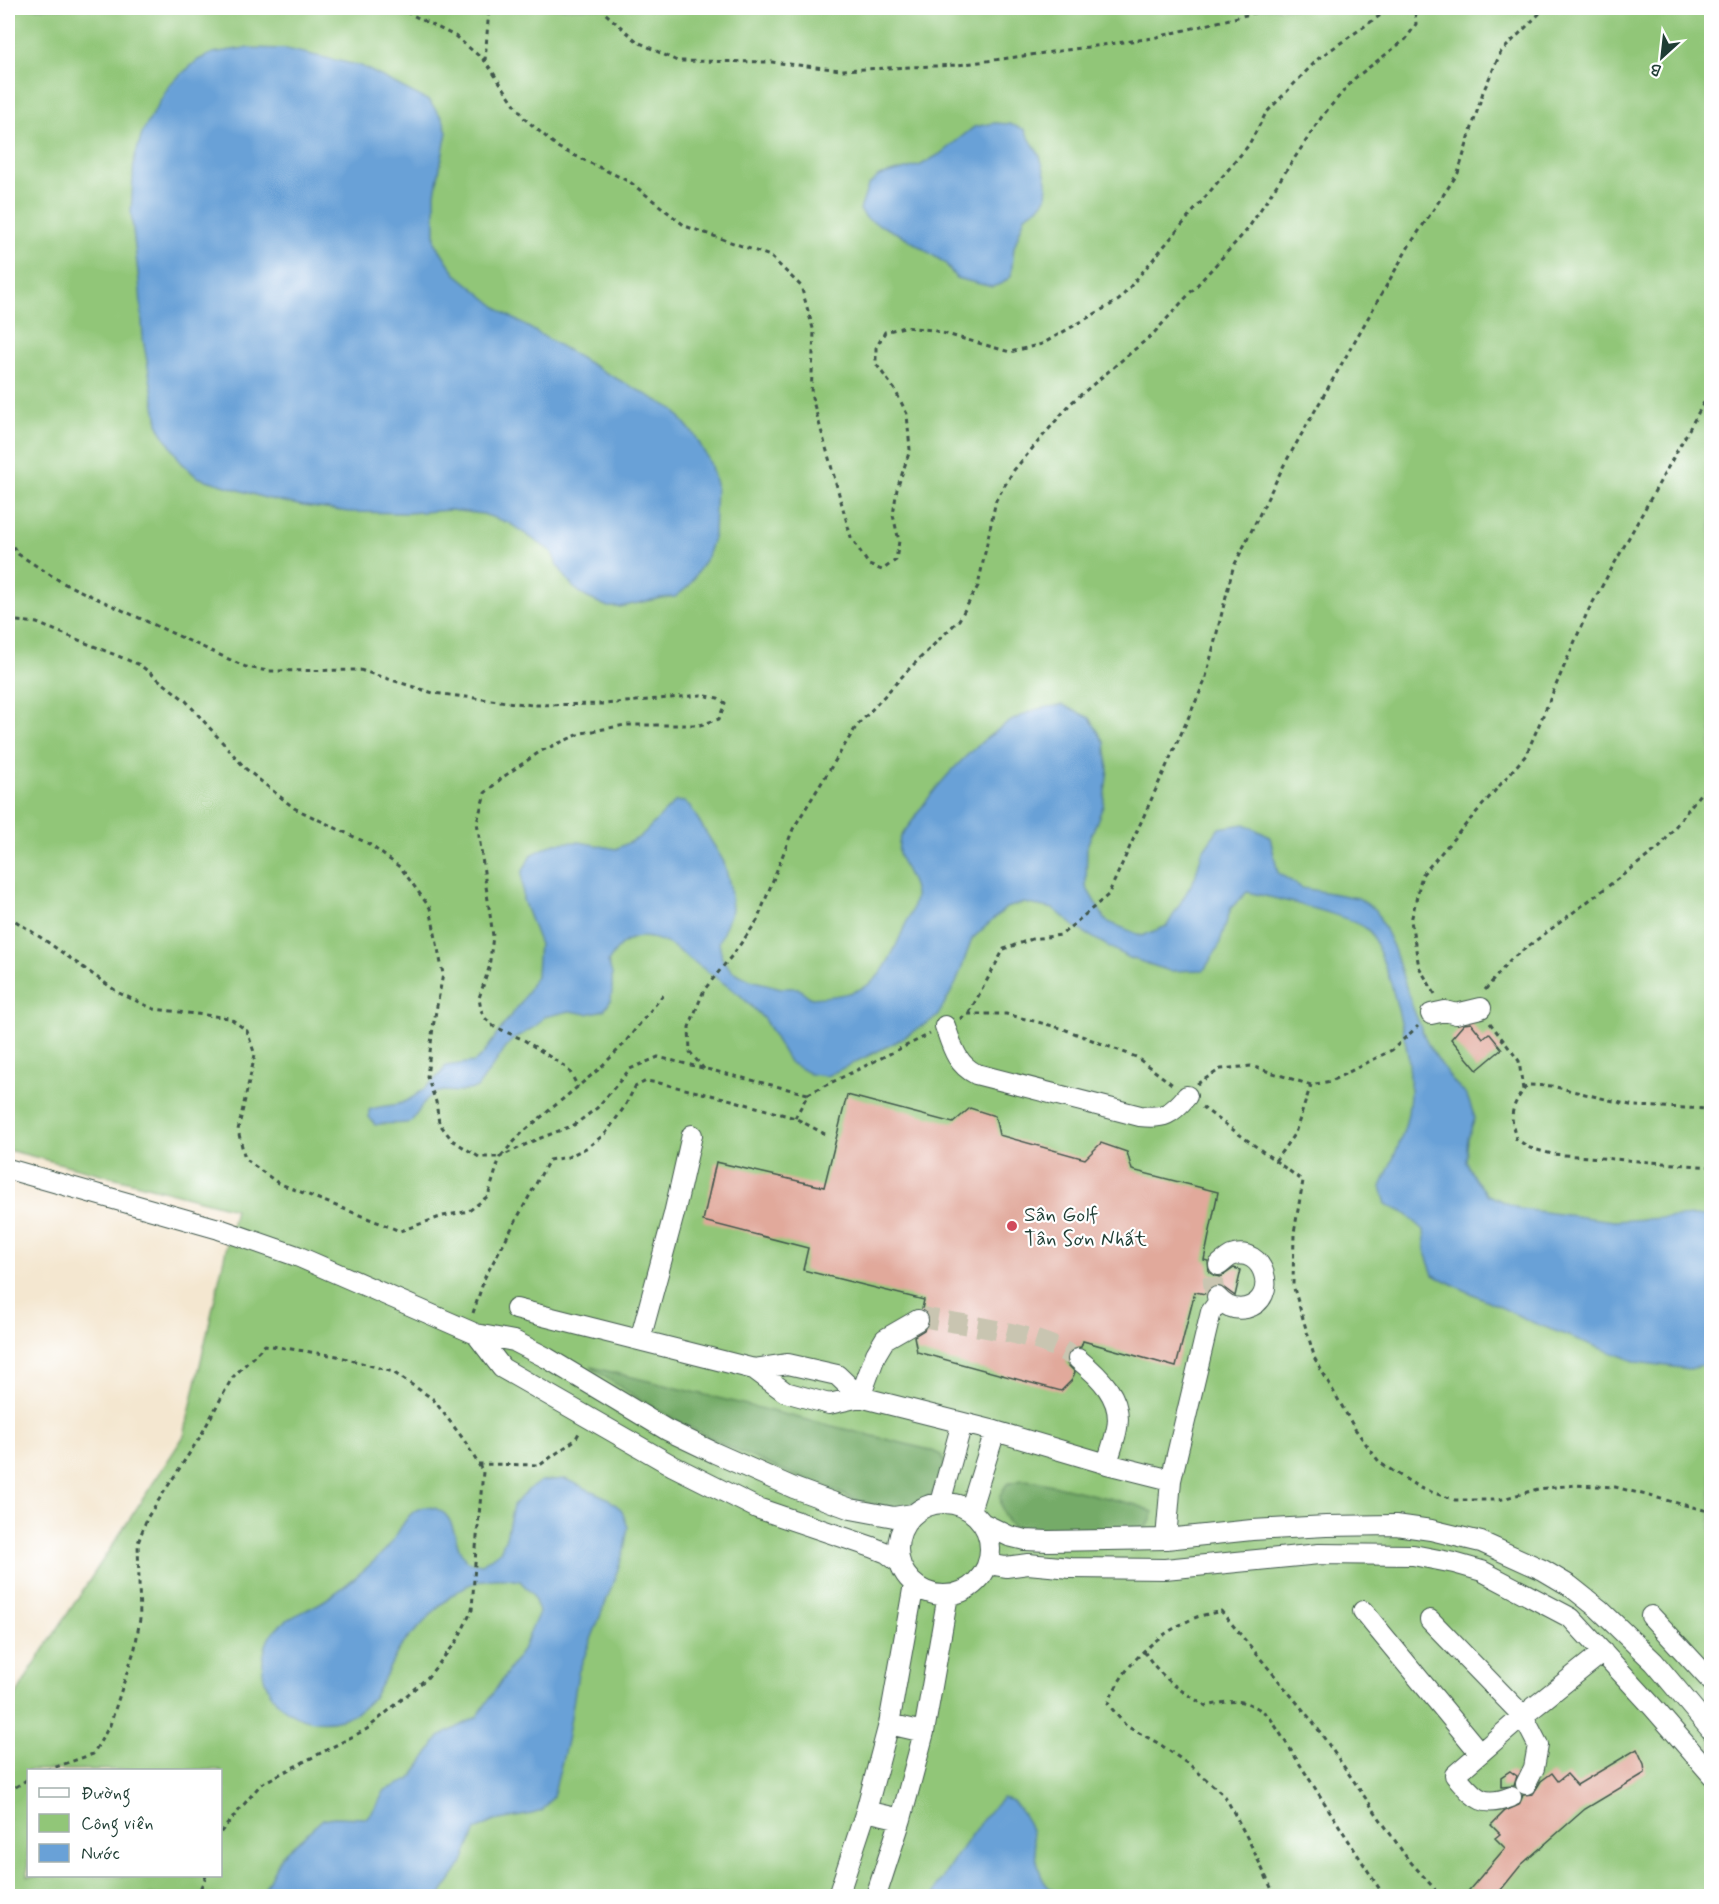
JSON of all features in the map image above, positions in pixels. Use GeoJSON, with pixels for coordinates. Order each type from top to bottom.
{"type":"FeatureCollection","features":[{"type":"Feature","properties":{"kind":"street"},"geometry":{"type":"LineString","coordinates":[[1438,1012],[1456,1014],[1481,1008]]}},
{"type":"Feature","properties":{"kind":"street"},"geometry":{"type":"LineString","coordinates":[[945,1026],[959,1062],[965,1069],[976,1074],[1153,1118],[1174,1111],[1190,1091]]}},
{"type":"Feature","properties":{"kind":"street"},"geometry":{"type":"LineString","coordinates":[[640,1340],[674,1214],[692,1135]]}},
{"type":"Feature","properties":{"kind":"street"},"geometry":{"type":"LineString","coordinates":[[8,1169],[242,1236],[297,1256],[472,1332],[514,1341],[715,1454],[794,1488],[851,1509],[894,1517],[913,1515]]}},
{"type":"Feature","properties":{"kind":"street"},"geometry":{"type":"LineString","coordinates":[[1166,1539],[1171,1480],[1211,1312],[1218,1299],[1233,1308],[1243,1309],[1252,1306],[1265,1291],[1264,1271],[1250,1257],[1231,1256],[1219,1264]]}},
{"type":"Feature","properties":{"kind":"street"},"geometry":{"type":"LineString","coordinates":[[516,1309],[754,1369],[785,1392],[829,1404],[860,1397],[995,1431],[1171,1480]]}},
{"type":"Feature","properties":{"kind":"street"},"geometry":{"type":"LineString","coordinates":[[860,1397],[869,1369],[885,1339],[918,1320]]}},
{"type":"Feature","properties":{"kind":"street"},"geometry":{"type":"LineString","coordinates":[[472,1332],[502,1368],[640,1448],[757,1508],[872,1547],[887,1553],[900,1563]]}},
{"type":"Feature","properties":{"kind":"street"},"geometry":{"type":"LineString","coordinates":[[1078,1359],[1096,1373],[1109,1389],[1116,1404],[1118,1426],[1107,1464]]}},
{"type":"Feature","properties":{"kind":"street"},"geometry":{"type":"LineString","coordinates":[[754,1369],[788,1364],[837,1375],[860,1397]]}},
{"type":"Feature","properties":{"kind":"street"},"geometry":{"type":"LineString","coordinates":[[640,1448],[653,1421]]}},
{"type":"Feature","properties":{"kind":"street"},"geometry":{"type":"LineString","coordinates":[[940,1503],[962,1423]]}},
{"type":"Feature","properties":{"kind":"street"},"geometry":{"type":"LineString","coordinates":[[995,1431],[976,1517],[990,1543],[988,1564],[979,1579],[965,1590],[948,1595],[936,1594],[914,1584],[903,1571],[897,1550],[904,1525],[913,1515],[925,1506],[940,1503],[961,1506],[976,1517],[1009,1536],[1025,1540],[1166,1539],[1326,1526],[1396,1525],[1431,1530],[1481,1542],[1543,1570],[1570,1586],[1599,1609],[1654,1662],[1710,1725]]}},
{"type":"Feature","properties":{"kind":"street"},"geometry":{"type":"LineString","coordinates":[[1244,1531],[1248,1561]]}},
{"type":"Feature","properties":{"kind":"street"},"geometry":{"type":"LineString","coordinates":[[988,1564],[1006,1567],[1028,1564],[1071,1568],[1165,1569],[1319,1554],[1413,1555],[1482,1571],[1571,1618],[1712,1775]]}},
{"type":"Feature","properties":{"kind":"street"},"geometry":{"type":"LineString","coordinates":[[1529,1595],[1543,1570]]}},
{"type":"Feature","properties":{"kind":"street"},"geometry":{"type":"LineString","coordinates":[[838,1896],[866,1811],[889,1724],[914,1584]]}},
{"type":"Feature","properties":{"kind":"street"},"geometry":{"type":"LineString","coordinates":[[876,1896],[901,1819],[924,1732],[948,1595]]}},
{"type":"Feature","properties":{"kind":"street"},"geometry":{"type":"LineString","coordinates":[[1363,1611],[1480,1753]]}},
{"type":"Feature","properties":{"kind":"street"},"geometry":{"type":"LineString","coordinates":[[1651,1616],[1712,1682]]}},
{"type":"Feature","properties":{"kind":"street"},"geometry":{"type":"LineString","coordinates":[[1430,1620],[1523,1716],[1538,1745],[1534,1768],[1526,1784]]}},
{"type":"Feature","properties":{"kind":"street"},"geometry":{"type":"LineString","coordinates":[[1511,1797],[1496,1803],[1487,1802],[1474,1796],[1455,1775],[1523,1716],[1603,1652]]}},
{"type":"Feature","properties":{"kind":"street"},"geometry":{"type":"LineString","coordinates":[[1652,1706],[1675,1687]]}},
{"type":"Feature","properties":{"kind":"street"},"geometry":{"type":"LineString","coordinates":[[889,1724],[924,1732]]}},
{"type":"Feature","properties":{"kind":"street"},"geometry":{"type":"LineString","coordinates":[[866,1811],[901,1819]]}},
{"type":"Feature","properties":{"kind":"path"},"geometry":{"type":"LineString","coordinates":[[398,8],[455,36],[485,61],[525,119],[559,148],[630,182],[685,226],[770,256],[801,286],[814,332],[811,394],[851,537],[869,565],[882,570],[896,560],[899,542],[893,515],[897,489],[910,450],[907,414],[895,390],[876,364],[876,348],[885,332],[904,327],[932,330],[1010,352],[1042,344],[1119,300],[1248,146],[1266,113],[1319,58],[1385,12],[1396,8]]}},
{"type":"Feature","properties":{"kind":"path"},"geometry":{"type":"LineString","coordinates":[[485,61],[489,8]]}},
{"type":"Feature","properties":{"kind":"path"},"geometry":{"type":"LineString","coordinates":[[598,8],[638,42],[677,61],[772,62],[842,70],[958,65],[1142,39],[1274,8]]}},
{"type":"Feature","properties":{"kind":"path"},"geometry":{"type":"LineString","coordinates":[[1383,8],[1385,12]]}},
{"type":"Feature","properties":{"kind":"path"},"geometry":{"type":"LineString","coordinates":[[704,1069],[690,1052],[689,1027],[704,990],[758,921],[793,829],[856,727],[909,669],[959,620],[978,586],[996,500],[1014,470],[1071,403],[1153,334],[1247,230],[1323,115],[1355,78],[1406,39],[1416,24],[1415,10],[1405,8]]}},
{"type":"Feature","properties":{"kind":"path"},"geometry":{"type":"LineString","coordinates":[[968,1014],[1004,949],[1032,939],[1061,935],[1108,895],[1205,681],[1233,568],[1284,465],[1403,256],[1458,173],[1483,92],[1501,52],[1545,8]]}},
{"type":"Feature","properties":{"kind":"path"},"geometry":{"type":"LineString","coordinates":[[1190,1091],[1221,1069],[1251,1066],[1311,1085],[1332,1081],[1392,1050],[1438,1012],[1419,967],[1411,921],[1422,875],[1526,755],[1587,613],[1712,388]]}},
{"type":"Feature","properties":{"kind":"path"},"geometry":{"type":"LineString","coordinates":[[8,539],[18,554],[63,583],[246,667],[268,671],[360,670],[433,693],[532,705],[605,704],[701,695],[718,698],[725,704],[719,719],[700,725],[625,725],[582,733],[541,752],[503,777],[486,793],[477,822],[493,936],[489,968],[479,998],[481,1010],[493,1026],[524,1040],[564,1066],[578,1087]]}},
{"type":"Feature","properties":{"kind":"path"},"geometry":{"type":"LineString","coordinates":[[8,620],[37,623],[140,665],[186,700],[246,769],[294,808],[369,844],[401,868],[430,908],[443,974],[427,1077],[436,1102],[439,1123],[452,1140],[479,1156],[500,1157],[574,1125],[597,1107],[630,1069],[658,1057],[808,1094]]}},
{"type":"Feature","properties":{"kind":"path"},"geometry":{"type":"LineString","coordinates":[[1523,1090],[1519,1061],[1492,1028],[1481,1008],[1480,1001],[1485,989],[1510,960],[1660,846],[1712,778]]}},
{"type":"Feature","properties":{"kind":"path"},"geometry":{"type":"LineString","coordinates":[[8,916],[46,940],[119,993],[154,1009],[231,1018],[247,1031],[255,1054],[238,1130],[245,1159],[278,1183],[400,1231],[443,1216],[469,1211],[488,1196],[500,1157],[522,1133],[578,1087],[622,1046],[663,995]]}},
{"type":"Feature","properties":{"kind":"path"},"geometry":{"type":"LineString","coordinates":[[472,1332],[485,1277],[549,1160],[568,1157],[588,1147],[606,1133],[635,1087],[646,1082],[658,1083],[728,1099],[795,1118],[825,1134]]}},
{"type":"Feature","properties":{"kind":"path"},"geometry":{"type":"LineString","coordinates":[[1275,1161],[1295,1133],[1311,1085]]}},
{"type":"Feature","properties":{"kind":"path"},"geometry":{"type":"LineString","coordinates":[[1712,1109],[1634,1106],[1552,1086],[1527,1085],[1517,1099],[1510,1119],[1516,1139],[1530,1148],[1552,1154],[1712,1167]]}},
{"type":"Feature","properties":{"kind":"path"},"geometry":{"type":"LineString","coordinates":[[50,1769],[93,1754],[110,1725],[135,1648],[140,1619],[138,1543],[147,1518],[200,1437],[232,1378],[265,1345],[337,1356],[393,1372],[434,1399],[464,1440],[483,1472],[472,1610],[457,1641],[427,1678],[367,1729],[261,1785],[222,1831]]}},
{"type":"Feature","properties":{"kind":"path"},"geometry":{"type":"LineString","coordinates":[[478,1464],[540,1465],[575,1440],[587,1418]]}},
{"type":"Feature","properties":{"kind":"path"},"geometry":{"type":"LineString","coordinates":[[1275,1896],[1225,1796],[1191,1766],[1126,1726],[1108,1704],[1116,1685],[1150,1644],[1191,1619],[1221,1611],[1313,1722],[1407,1858],[1441,1896]]}},
{"type":"Feature","properties":{"kind":"path"},"geometry":{"type":"LineString","coordinates":[[1144,1651],[1155,1669],[1177,1689],[1206,1706],[1231,1701],[1253,1704],[1269,1716],[1384,1896]]}},
{"type":"Feature","properties":{"kind":"path"},"geometry":{"type":"LineString","coordinates":[[8,1792],[27,1780]]}},
{"type":"Feature","properties":{"kind":"path"},"geometry":{"type":"LineString","coordinates":[[197,1896],[205,1877]]}},
{"type":"Feature","properties":{"kind":"green space","name":"Sân Golf Tân Sơn Nhất"},"geometry":{"type":"Polygon","coordinates":[[[8,8],[1711,8],[1711,1896],[8,1896],[8,1710],[32,1668],[184,1436],[235,1209],[8,1150],[8,8]]]}},
{"type":"Feature","properties":{"kind":"green space"},"geometry":{"type":"Polygon","coordinates":[[[591,1367],[930,1450],[941,1455],[945,1464],[941,1481],[932,1494],[905,1506],[881,1506],[862,1501],[704,1435],[646,1403],[591,1367]]]}},
{"type":"Feature","properties":{"kind":"green space"},"geometry":{"type":"Polygon","coordinates":[[[1021,1480],[1035,1481],[1137,1505],[1153,1512],[1151,1520],[1133,1535],[1054,1534],[1024,1531],[1015,1528],[1005,1518],[1000,1495],[1007,1484],[1021,1480]]]}},
{"type":"Feature","properties":{"kind":"water"},"geometry":{"type":"Polygon","coordinates":[[[245,48],[286,49],[361,66],[429,101],[443,119],[447,132],[435,193],[435,242],[455,273],[504,313],[597,368],[673,409],[696,437],[710,463],[716,484],[714,535],[707,557],[689,586],[675,597],[608,607],[586,597],[573,587],[557,565],[552,552],[509,523],[483,514],[450,510],[408,513],[349,512],[303,506],[265,498],[197,477],[181,462],[159,428],[143,339],[131,213],[134,160],[143,131],[170,84],[198,60],[213,53],[245,48]]]}},
{"type":"Feature","properties":{"kind":"water"},"geometry":{"type":"Polygon","coordinates":[[[995,123],[1009,124],[1024,129],[1040,156],[1047,181],[1046,198],[1038,208],[1025,216],[1014,247],[1011,276],[1003,283],[992,287],[956,278],[945,263],[905,237],[867,219],[860,210],[868,186],[879,176],[921,165],[940,154],[974,127],[995,123]]]}},
{"type":"Feature","properties":{"kind":"water"},"geometry":{"type":"Polygon","coordinates":[[[1063,705],[1090,718],[1105,743],[1108,770],[1103,806],[1087,846],[1086,887],[1106,921],[1142,936],[1167,926],[1195,878],[1202,852],[1219,828],[1245,824],[1270,837],[1278,873],[1302,888],[1358,898],[1376,910],[1394,949],[1412,1006],[1428,1045],[1452,1080],[1467,1096],[1475,1118],[1468,1138],[1466,1162],[1475,1179],[1488,1195],[1520,1209],[1614,1221],[1711,1215],[1711,1364],[1689,1369],[1637,1362],[1534,1323],[1433,1275],[1426,1255],[1424,1230],[1406,1214],[1386,1204],[1381,1187],[1400,1142],[1407,1117],[1410,1079],[1401,1022],[1389,979],[1374,940],[1368,930],[1346,919],[1247,892],[1231,908],[1218,948],[1204,970],[1170,971],[1127,957],[1078,929],[1054,909],[1024,903],[1006,908],[972,939],[956,983],[937,1017],[896,1042],[827,1076],[810,1074],[789,1062],[764,1019],[740,995],[669,944],[649,938],[634,938],[620,946],[608,962],[612,974],[612,990],[611,1000],[604,1010],[587,1014],[570,1011],[544,1017],[536,1026],[511,1041],[477,1088],[460,1092],[434,1093],[426,1100],[411,1122],[375,1125],[369,1117],[369,1110],[402,1103],[413,1097],[432,1082],[446,1066],[474,1062],[482,1056],[521,1003],[537,974],[539,942],[523,900],[522,873],[531,855],[555,843],[579,842],[616,849],[640,837],[676,801],[684,802],[690,806],[724,862],[730,886],[732,910],[719,942],[722,959],[732,971],[750,980],[781,988],[798,988],[811,998],[848,993],[861,989],[880,973],[896,947],[911,911],[915,894],[901,860],[899,847],[900,839],[923,805],[965,757],[998,730],[1032,711],[1063,705]]]}},
{"type":"Feature","properties":{"kind":"water"},"geometry":{"type":"Polygon","coordinates":[[[565,1479],[607,1498],[621,1509],[628,1527],[624,1550],[615,1578],[578,1673],[567,1741],[553,1797],[542,1811],[494,1821],[476,1830],[462,1864],[440,1896],[261,1896],[281,1856],[323,1819],[366,1818],[376,1807],[385,1790],[410,1780],[439,1737],[477,1717],[523,1649],[539,1612],[533,1595],[520,1581],[490,1579],[467,1586],[446,1600],[404,1643],[378,1691],[369,1702],[342,1719],[326,1721],[296,1716],[273,1696],[263,1674],[263,1658],[272,1633],[287,1620],[315,1606],[349,1583],[388,1547],[414,1511],[428,1507],[438,1509],[445,1514],[465,1559],[482,1564],[500,1551],[506,1537],[513,1505],[541,1481],[565,1479]]]}},
{"type":"Feature","properties":{"kind":"water"},"geometry":{"type":"Polygon","coordinates":[[[1002,1798],[1013,1801],[1027,1822],[1039,1869],[1048,1887],[1057,1893],[1069,1896],[933,1896],[966,1842],[1002,1798]]]}},
{"type":"Feature","properties":{"kind":"building"},"geometry":{"type":"Polygon","coordinates":[[[1471,1023],[1483,1038],[1489,1033],[1502,1049],[1477,1070],[1451,1039],[1464,1024],[1471,1023]]]}},
{"type":"Feature","properties":{"kind":"building","name":"Sân Golf Tân Sơn Nhất"},"geometry":{"type":"Polygon","coordinates":[[[847,1095],[953,1123],[970,1108],[995,1116],[999,1135],[1085,1159],[1101,1143],[1127,1152],[1132,1170],[1218,1192],[1204,1260],[1208,1261],[1209,1272],[1215,1276],[1221,1277],[1234,1268],[1241,1270],[1235,1296],[1220,1285],[1209,1288],[1205,1294],[1195,1292],[1176,1367],[1083,1341],[1081,1347],[1073,1348],[1066,1356],[1067,1364],[1075,1372],[1072,1380],[1061,1391],[917,1352],[914,1336],[924,1330],[930,1321],[928,1314],[922,1309],[924,1300],[803,1270],[808,1248],[703,1221],[716,1162],[824,1187],[847,1095]]]}},
{"type":"Feature","properties":{"kind":"building"},"geometry":{"type":"Polygon","coordinates":[[[1637,1749],[1644,1764],[1645,1773],[1585,1809],[1521,1865],[1496,1896],[1464,1896],[1505,1848],[1495,1838],[1500,1834],[1491,1825],[1505,1811],[1519,1805],[1523,1795],[1533,1794],[1541,1781],[1552,1773],[1558,1781],[1567,1774],[1577,1785],[1637,1749]]]}},
{"type":"Feature","properties":{"kind":"building"},"geometry":{"type":"Polygon","coordinates":[[[1510,1771],[1517,1776],[1514,1786],[1501,1787],[1501,1777],[1510,1771]]]}},
{"type":"Feature","properties":{"kind":"tunnel"},"geometry":{"type":"LineString","coordinates":[[1217,1297],[1213,1280],[1214,1272],[1219,1265]]}},
{"type":"Feature","properties":{"kind":"tunnel"},"geometry":{"type":"LineString","coordinates":[[918,1320],[927,1318],[1005,1332],[1043,1342],[1078,1359]]}},
{"type":"Feature","properties":{"kind":"place","name":"Sân Golf Tân Sơn Nhất"},"geometry":{"type":"Point","coordinates":[1012,1226]}}]}
